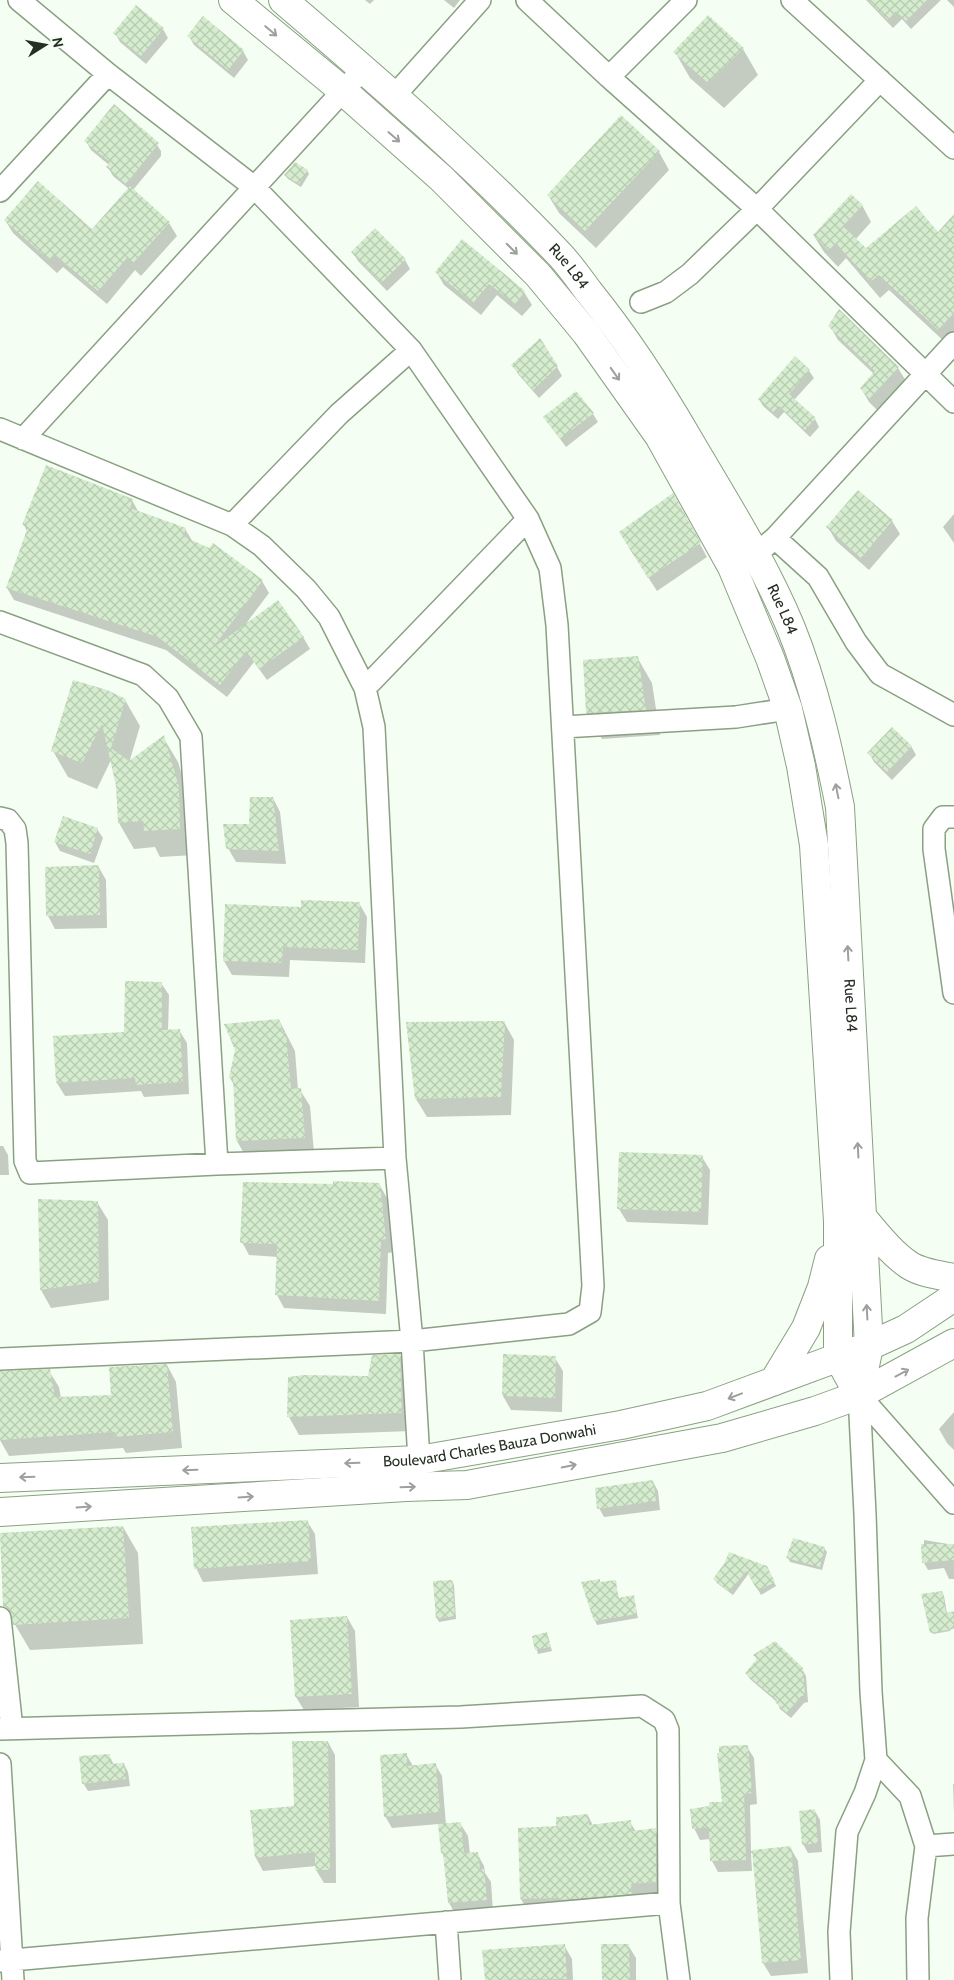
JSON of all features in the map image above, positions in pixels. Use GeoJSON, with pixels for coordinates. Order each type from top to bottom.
{"type":"FeatureCollection","features":[{"type":"Feature","properties":{"kind":"main road"},"geometry":{"type":"LineString","coordinates":[[233,0],[342,90],[441,178],[538,275],[586,333],[659,436],[732,567],[770,658],[788,709],[801,766],[814,845],[850,1219],[838,1357],[858,1395]]}},
{"type":"Feature","properties":{"kind":"main road","name":"Rue L84"},"geometry":{"type":"LineString","coordinates":[[283,0],[364,68],[465,160],[562,258],[614,323],[766,546],[816,702],[840,807],[850,1219],[869,1346],[858,1395]]}},
{"type":"Feature","properties":{"kind":"main road"},"geometry":{"type":"LineString","coordinates":[[850,1219],[910,1266],[954,1278]]}},
{"type":"Feature","properties":{"kind":"main road"},"geometry":{"type":"LineString","coordinates":[[774,1381],[806,1328],[850,1219]]}},
{"type":"Feature","properties":{"kind":"main road","name":"Boulevard Charles Bauza Donwahi"},"geometry":{"type":"LineString","coordinates":[[0,1478],[419,1460],[622,1425],[707,1406],[869,1346],[906,1329],[954,1297]]}},
{"type":"Feature","properties":{"kind":"main road","name":"Boulevard Charles Bauza Donwahi"},"geometry":{"type":"LineString","coordinates":[[0,1512],[406,1487],[468,1485],[722,1438],[815,1411],[858,1395],[954,1343]]}},
{"type":"Feature","properties":{"kind":"street"},"geometry":{"type":"LineString","coordinates":[[0,1359],[412,1341],[569,1324],[590,1312],[594,1286],[557,625],[550,568],[528,519],[411,350],[254,187],[108,74],[20,0]]}},
{"type":"Feature","properties":{"kind":"street"},"geometry":{"type":"LineString","coordinates":[[394,95],[480,0]]}},
{"type":"Feature","properties":{"kind":"street"},"geometry":{"type":"LineString","coordinates":[[527,0],[609,77],[757,209],[954,402]]}},
{"type":"Feature","properties":{"kind":"street"},"geometry":{"type":"LineString","coordinates":[[609,77],[686,0]]}},
{"type":"Feature","properties":{"kind":"street"},"geometry":{"type":"LineString","coordinates":[[792,0],[954,148]]}},
{"type":"Feature","properties":{"kind":"street"},"geometry":{"type":"LineString","coordinates":[[24,439],[364,68]]}},
{"type":"Feature","properties":{"kind":"street"},"geometry":{"type":"LineString","coordinates":[[0,191],[108,74]]}},
{"type":"Feature","properties":{"kind":"street"},"geometry":{"type":"LineString","coordinates":[[640,302],[666,292],[690,274],[757,209],[880,80]]}},
{"type":"Feature","properties":{"kind":"street"},"geometry":{"type":"LineString","coordinates":[[954,343],[766,546],[818,577],[856,642],[880,674],[954,715]]}},
{"type":"Feature","properties":{"kind":"street"},"geometry":{"type":"LineString","coordinates":[[232,525],[339,414],[411,350]]}},
{"type":"Feature","properties":{"kind":"street"},"geometry":{"type":"LineString","coordinates":[[0,429],[232,525],[262,546],[306,589],[329,617],[365,688],[374,727],[395,1158],[412,1341],[419,1460]]}},
{"type":"Feature","properties":{"kind":"street"},"geometry":{"type":"LineString","coordinates":[[365,688],[528,519]]}},
{"type":"Feature","properties":{"kind":"street"},"geometry":{"type":"LineString","coordinates":[[0,622],[143,675],[168,698],[191,737],[217,1164]]}},
{"type":"Feature","properties":{"kind":"street"},"geometry":{"type":"LineString","coordinates":[[563,727],[736,717],[788,709]]}},
{"type":"Feature","properties":{"kind":"street"},"geometry":{"type":"LineString","coordinates":[[954,817],[942,817],[934,829],[934,849],[954,992]]}},
{"type":"Feature","properties":{"kind":"street"},"geometry":{"type":"LineString","coordinates":[[0,818],[8,820],[14,829],[17,843],[25,1161],[30,1173],[395,1158]]}},
{"type":"Feature","properties":{"kind":"street"},"geometry":{"type":"LineString","coordinates":[[858,1395],[954,1503]]}},
{"type":"Feature","properties":{"kind":"street"},"geometry":{"type":"LineString","coordinates":[[841,1980],[838,1932],[847,1832],[865,1793],[876,1760],[871,1692],[865,1514],[858,1395]]}},
{"type":"Feature","properties":{"kind":"street"},"geometry":{"type":"LineString","coordinates":[[0,1618],[6,1729],[461,1717],[642,1706],[664,1720],[668,1730],[669,1903],[679,1980]]}},
{"type":"Feature","properties":{"kind":"street"},"geometry":{"type":"LineString","coordinates":[[876,1760],[910,1796],[926,1846],[917,1918],[918,1980]]}},
{"type":"Feature","properties":{"kind":"street"},"geometry":{"type":"LineString","coordinates":[[0,1764],[9,1967],[446,1922],[669,1903]]}},
{"type":"Feature","properties":{"kind":"street"},"geometry":{"type":"LineString","coordinates":[[926,1846],[954,1844]]}},
{"type":"Feature","properties":{"kind":"street"},"geometry":{"type":"LineString","coordinates":[[446,1922],[450,1980]]}},
{"type":"Feature","properties":{"kind":"building"},"geometry":{"type":"Polygon","coordinates":[[[868,0],[927,0],[906,21],[896,11],[888,20],[868,0]]]}},
{"type":"Feature","properties":{"kind":"building"},"geometry":{"type":"Polygon","coordinates":[[[136,5],[164,28],[141,56],[113,33],[136,5]]]}},
{"type":"Feature","properties":{"kind":"building"},"geometry":{"type":"Polygon","coordinates":[[[708,15],[744,48],[708,83],[673,52],[708,15]]]}},
{"type":"Feature","properties":{"kind":"building"},"geometry":{"type":"Polygon","coordinates":[[[203,16],[244,50],[228,70],[187,36],[203,16]]]}},
{"type":"Feature","properties":{"kind":"building"},"geometry":{"type":"Polygon","coordinates":[[[114,104],[159,143],[126,184],[106,167],[110,162],[84,141],[114,104]]]}},
{"type":"Feature","properties":{"kind":"building"},"geometry":{"type":"Polygon","coordinates":[[[621,115],[660,151],[585,231],[547,195],[621,115]]]}},
{"type":"Feature","properties":{"kind":"building"},"geometry":{"type":"Polygon","coordinates":[[[295,162],[308,170],[299,184],[284,175],[295,162]]]}},
{"type":"Feature","properties":{"kind":"building"},"geometry":{"type":"Polygon","coordinates":[[[38,181],[92,229],[130,186],[170,222],[133,263],[127,258],[98,291],[54,254],[49,260],[4,220],[38,181]]]}},
{"type":"Feature","properties":{"kind":"building"},"geometry":{"type":"Polygon","coordinates":[[[851,194],[863,205],[843,226],[866,248],[916,206],[938,232],[954,214],[954,313],[938,330],[879,275],[870,282],[836,243],[829,251],[813,235],[851,194]]]}},
{"type":"Feature","properties":{"kind":"building"},"geometry":{"type":"Polygon","coordinates":[[[375,228],[406,259],[381,283],[351,252],[375,228]]]}},
{"type":"Feature","properties":{"kind":"building"},"geometry":{"type":"Polygon","coordinates":[[[462,239],[525,291],[515,304],[489,284],[473,303],[435,272],[462,239]]]}},
{"type":"Feature","properties":{"kind":"building"},"geometry":{"type":"Polygon","coordinates":[[[839,309],[899,367],[869,399],[860,388],[875,371],[828,326],[839,309]]]}},
{"type":"Feature","properties":{"kind":"building"},"geometry":{"type":"Polygon","coordinates":[[[540,338],[558,366],[533,390],[511,365],[540,338]]]}},
{"type":"Feature","properties":{"kind":"building"},"geometry":{"type":"Polygon","coordinates":[[[795,356],[810,370],[789,394],[816,418],[805,430],[779,406],[773,412],[758,399],[795,356]]]}},
{"type":"Feature","properties":{"kind":"building"},"geometry":{"type":"Polygon","coordinates":[[[576,391],[594,413],[560,439],[543,417],[576,391]]]}},
{"type":"Feature","properties":{"kind":"building"},"geometry":{"type":"Polygon","coordinates":[[[46,465],[133,499],[130,508],[186,528],[183,536],[209,548],[213,543],[263,580],[213,648],[278,600],[304,637],[259,669],[246,651],[220,685],[158,637],[6,588],[28,527],[22,525],[46,465]]]}},
{"type":"Feature","properties":{"kind":"building"},"geometry":{"type":"Polygon","coordinates":[[[858,490],[893,520],[861,558],[826,527],[858,490]]]}},
{"type":"Feature","properties":{"kind":"building"},"geometry":{"type":"Polygon","coordinates":[[[673,493],[701,543],[648,578],[619,532],[673,493]]]}},
{"type":"Feature","properties":{"kind":"building"},"geometry":{"type":"Polygon","coordinates":[[[638,656],[646,710],[586,713],[583,660],[638,656]]]}},
{"type":"Feature","properties":{"kind":"building"},"geometry":{"type":"Polygon","coordinates":[[[73,680],[107,690],[126,699],[111,748],[129,761],[164,735],[179,787],[180,829],[144,831],[143,821],[118,823],[116,786],[102,724],[82,763],[51,751],[73,680]]]}},
{"type":"Feature","properties":{"kind":"building"},"geometry":{"type":"Polygon","coordinates":[[[892,727],[912,746],[887,772],[867,753],[892,727]]]}},
{"type":"Feature","properties":{"kind":"building"},"geometry":{"type":"Polygon","coordinates":[[[250,797],[273,797],[279,851],[226,849],[223,824],[249,824],[250,797]]]}},
{"type":"Feature","properties":{"kind":"building"},"geometry":{"type":"Polygon","coordinates":[[[63,816],[98,828],[90,854],[54,842],[63,816]]]}},
{"type":"Feature","properties":{"kind":"building"},"geometry":{"type":"Polygon","coordinates":[[[99,865],[100,915],[46,916],[45,867],[99,865]]]}},
{"type":"Feature","properties":{"kind":"building"},"geometry":{"type":"Polygon","coordinates":[[[301,900],[360,902],[358,950],[283,947],[282,963],[223,961],[225,904],[301,907],[301,900]]]}},
{"type":"Feature","properties":{"kind":"building"},"geometry":{"type":"Polygon","coordinates":[[[125,981],[162,982],[162,1030],[180,1029],[183,1082],[136,1085],[135,1078],[56,1083],[53,1036],[124,1032],[125,981]]]}},
{"type":"Feature","properties":{"kind":"building"},"geometry":{"type":"Polygon","coordinates":[[[279,1019],[283,1032],[286,1033],[291,1089],[301,1088],[305,1138],[236,1141],[233,1078],[229,1078],[235,1050],[224,1024],[279,1019]]]}},
{"type":"Feature","properties":{"kind":"building"},"geometry":{"type":"Polygon","coordinates":[[[505,1021],[501,1097],[415,1099],[406,1022],[505,1021]]]}},
{"type":"Feature","properties":{"kind":"building"},"geometry":{"type":"Polygon","coordinates":[[[619,1152],[703,1155],[701,1212],[617,1209],[619,1152]]]}},
{"type":"Feature","properties":{"kind":"building"},"geometry":{"type":"Polygon","coordinates":[[[333,1181],[380,1183],[386,1239],[381,1240],[379,1301],[275,1295],[277,1244],[240,1243],[243,1182],[333,1184],[333,1181]]]}},
{"type":"Feature","properties":{"kind":"building"},"geometry":{"type":"Polygon","coordinates":[[[38,1199],[98,1201],[99,1282],[40,1290],[38,1199]]]}},
{"type":"Feature","properties":{"kind":"building"},"geometry":{"type":"Polygon","coordinates":[[[400,1354],[402,1413],[287,1417],[288,1377],[304,1375],[368,1376],[372,1355],[400,1354]]]}},
{"type":"Feature","properties":{"kind":"building"},"geometry":{"type":"Polygon","coordinates":[[[503,1354],[556,1356],[555,1398],[502,1396],[503,1354]]]}},
{"type":"Feature","properties":{"kind":"building"},"geometry":{"type":"Polygon","coordinates":[[[167,1364],[173,1432],[115,1437],[115,1432],[0,1440],[0,1371],[50,1369],[55,1397],[111,1395],[109,1367],[167,1364]]]}},
{"type":"Feature","properties":{"kind":"building"},"geometry":{"type":"Polygon","coordinates":[[[653,1480],[656,1501],[597,1509],[595,1488],[653,1480]]]}},
{"type":"Feature","properties":{"kind":"building"},"geometry":{"type":"Polygon","coordinates":[[[308,1520],[311,1561],[194,1569],[191,1527],[308,1520]]]}},
{"type":"Feature","properties":{"kind":"building"},"geometry":{"type":"Polygon","coordinates":[[[123,1526],[129,1618],[13,1625],[10,1611],[3,1606],[0,1533],[123,1526]]]}},
{"type":"Feature","properties":{"kind":"building"},"geometry":{"type":"Polygon","coordinates":[[[793,1538],[825,1547],[820,1567],[786,1558],[793,1538]]]}},
{"type":"Feature","properties":{"kind":"building"},"geometry":{"type":"Polygon","coordinates":[[[921,1544],[954,1544],[954,1560],[922,1563],[921,1544]]]}},
{"type":"Feature","properties":{"kind":"building"},"geometry":{"type":"Polygon","coordinates":[[[729,1552],[767,1566],[775,1582],[758,1591],[746,1571],[730,1592],[713,1579],[724,1564],[729,1552]]]}},
{"type":"Feature","properties":{"kind":"building"},"geometry":{"type":"Polygon","coordinates":[[[600,1579],[600,1582],[616,1580],[618,1598],[634,1595],[637,1614],[594,1621],[581,1582],[600,1579]]]}},
{"type":"Feature","properties":{"kind":"building"},"geometry":{"type":"Polygon","coordinates":[[[452,1580],[455,1616],[436,1619],[433,1581],[452,1580]]]}},
{"type":"Feature","properties":{"kind":"building"},"geometry":{"type":"Polygon","coordinates":[[[942,1591],[946,1613],[954,1611],[954,1629],[930,1633],[921,1594],[942,1591]]]}},
{"type":"Feature","properties":{"kind":"building"},"geometry":{"type":"Polygon","coordinates":[[[347,1616],[352,1694],[295,1697],[290,1620],[347,1616]]]}},
{"type":"Feature","properties":{"kind":"building"},"geometry":{"type":"Polygon","coordinates":[[[547,1632],[551,1647],[535,1650],[532,1636],[547,1632]]]}},
{"type":"Feature","properties":{"kind":"building"},"geometry":{"type":"Polygon","coordinates":[[[775,1641],[803,1668],[805,1696],[801,1696],[787,1713],[775,1702],[777,1700],[745,1673],[757,1659],[753,1655],[775,1641]]]}},
{"type":"Feature","properties":{"kind":"building"},"geometry":{"type":"Polygon","coordinates":[[[292,1741],[328,1741],[330,1870],[315,1870],[315,1852],[255,1858],[250,1810],[294,1806],[292,1741]]]}},
{"type":"Feature","properties":{"kind":"building"},"geometry":{"type":"Polygon","coordinates":[[[748,1745],[752,1793],[744,1794],[746,1860],[710,1861],[709,1827],[692,1829],[690,1809],[709,1806],[709,1802],[722,1802],[717,1753],[719,1753],[719,1746],[748,1745]]]}},
{"type":"Feature","properties":{"kind":"building"},"geometry":{"type":"Polygon","coordinates":[[[407,1753],[407,1766],[436,1763],[440,1812],[384,1817],[380,1755],[407,1753]]]}},
{"type":"Feature","properties":{"kind":"building"},"geometry":{"type":"Polygon","coordinates":[[[110,1754],[110,1764],[124,1763],[126,1779],[82,1784],[79,1756],[110,1754]]]}},
{"type":"Feature","properties":{"kind":"building"},"geometry":{"type":"Polygon","coordinates":[[[815,1809],[818,1843],[802,1845],[799,1811],[815,1809]]]}},
{"type":"Feature","properties":{"kind":"building"},"geometry":{"type":"Polygon","coordinates":[[[588,1814],[589,1825],[631,1820],[632,1831],[656,1828],[656,1882],[631,1884],[632,1894],[559,1900],[558,1898],[520,1899],[518,1828],[556,1826],[556,1817],[588,1814]]]}},
{"type":"Feature","properties":{"kind":"building"},"geometry":{"type":"Polygon","coordinates":[[[461,1822],[464,1853],[478,1852],[480,1869],[484,1869],[487,1900],[448,1903],[438,1824],[461,1822]]]}},
{"type":"Feature","properties":{"kind":"building"},"geometry":{"type":"Polygon","coordinates":[[[791,1846],[801,1960],[762,1963],[752,1850],[791,1846]]]}},
{"type":"Feature","properties":{"kind":"building"},"geometry":{"type":"Polygon","coordinates":[[[565,1944],[567,1979],[485,1980],[482,1950],[565,1944]]]}},
{"type":"Feature","properties":{"kind":"building"},"geometry":{"type":"Polygon","coordinates":[[[601,1944],[629,1944],[630,1980],[602,1980],[601,1944]]]}}]}
